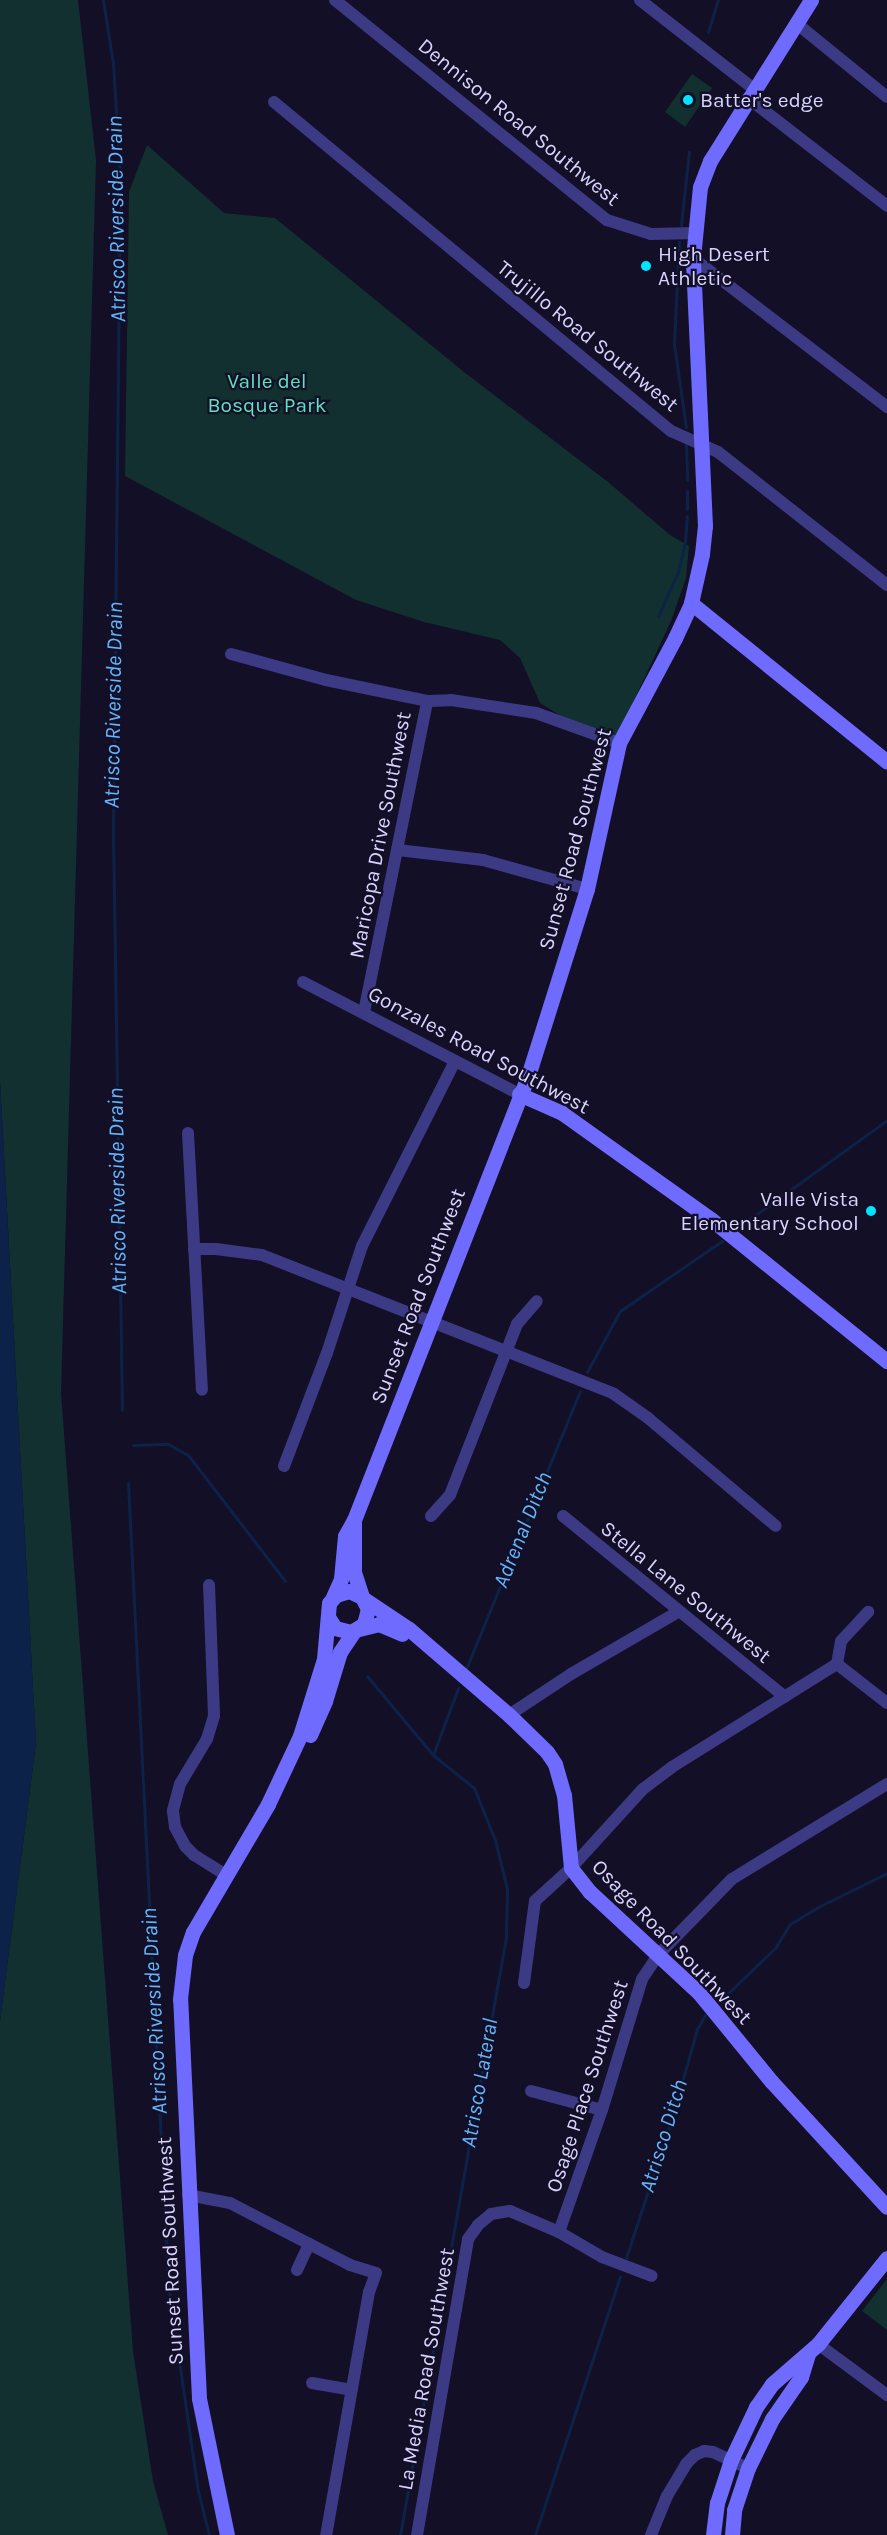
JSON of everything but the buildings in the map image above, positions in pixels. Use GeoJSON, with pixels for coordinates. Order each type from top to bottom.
{"type":"FeatureCollection","features":[{"type":"Feature","properties":{"kind":"street","name":"Dennison Road Southwest"},"geometry":{"type":"LineString","coordinates":[[335,0],[607,220],[651,234],[696,233]]}},
{"type":"Feature","properties":{"kind":"street"},"geometry":{"type":"LineString","coordinates":[[640,0],[887,206]]}},
{"type":"Feature","properties":{"kind":"street","name":"Sunset Road Southwest"},"geometry":{"type":"LineString","coordinates":[[333,1597],[341,1579],[343,1545],[528,1076],[587,889],[619,743],[691,603],[702,554],[705,526],[693,258],[696,206],[704,173],[751,93],[811,0]]}},
{"type":"Feature","properties":{"kind":"street"},"geometry":{"type":"LineString","coordinates":[[796,24],[887,97]]}},
{"type":"Feature","properties":{"kind":"street","name":"Trujillo Road Southwest"},"geometry":{"type":"LineString","coordinates":[[274,102],[671,430],[718,453],[887,585]]}},
{"type":"Feature","properties":{"kind":"street"},"geometry":{"type":"LineString","coordinates":[[693,258],[887,407]]}},
{"type":"Feature","properties":{"kind":"street"},"geometry":{"type":"LineString","coordinates":[[691,603],[887,762]]}},
{"type":"Feature","properties":{"kind":"street"},"geometry":{"type":"LineString","coordinates":[[231,654],[326,680],[427,701],[451,700],[536,713],[619,743]]}},
{"type":"Feature","properties":{"kind":"street","name":"Maricopa Drive Southwest"},"geometry":{"type":"LineString","coordinates":[[364,1012],[427,701]]}},
{"type":"Feature","properties":{"kind":"street"},"geometry":{"type":"LineString","coordinates":[[398,850],[483,860],[587,889]]}},
{"type":"Feature","properties":{"kind":"street","name":"Gonzales Road Southwest"},"geometry":{"type":"LineString","coordinates":[[303,982],[519,1094],[562,1113],[702,1214],[887,1361]]}},
{"type":"Feature","properties":{"kind":"street"},"geometry":{"type":"LineString","coordinates":[[284,1466],[327,1353],[362,1246],[455,1061]]}},
{"type":"Feature","properties":{"kind":"street"},"geometry":{"type":"LineString","coordinates":[[188,1133],[201,1390]]}},
{"type":"Feature","properties":{"kind":"street"},"geometry":{"type":"LineString","coordinates":[[194,1249],[216,1249],[262,1255],[614,1394],[630,1404],[776,1526]]}},
{"type":"Feature","properties":{"kind":"street"},"geometry":{"type":"LineString","coordinates":[[431,1516],[450,1495],[521,1317],[537,1301]]}},
{"type":"Feature","properties":{"kind":"street","name":"Stella Lane Southwest"},"geometry":{"type":"LineString","coordinates":[[563,1516],[785,1697]]}},
{"type":"Feature","properties":{"kind":"street","name":"Sunset Road Southwest"},"geometry":{"type":"LineString","coordinates":[[354,1520],[354,1572],[363,1598]]}},
{"type":"Feature","properties":{"kind":"street"},"geometry":{"type":"LineString","coordinates":[[209,1585],[214,1716],[207,1739],[176,1793],[173,1812],[176,1827],[185,1846],[194,1855],[225,1874]]}},
{"type":"Feature","properties":{"kind":"street"},"geometry":{"type":"LineString","coordinates":[[349,1591],[363,1598],[368,1616],[357,1630],[338,1630],[328,1617],[328,1606],[333,1597],[349,1591]]}},
{"type":"Feature","properties":{"kind":"street","name":"Osage Road Southwest"},"geometry":{"type":"LineString","coordinates":[[363,1598],[378,1611],[404,1625],[536,1739],[555,1764],[564,1795],[571,1868],[590,1892],[699,1993],[771,2081],[887,2207]]}},
{"type":"Feature","properties":{"kind":"street"},"geometry":{"type":"LineString","coordinates":[[509,1715],[571,1674],[678,1612]]}},
{"type":"Feature","properties":{"kind":"street"},"geometry":{"type":"LineString","coordinates":[[524,1983],[535,1901],[571,1868],[644,1789],[672,1767],[837,1664],[841,1641],[868,1612]]}},
{"type":"Feature","properties":{"kind":"street","name":"Sunset Road Southwest"},"geometry":{"type":"LineString","coordinates":[[268,1804],[307,1718],[324,1659],[328,1617]]}},
{"type":"Feature","properties":{"kind":"street","name":"Osage Road Southwest"},"geometry":{"type":"LineString","coordinates":[[357,1630],[379,1624],[391,1628],[440,1658]]}},
{"type":"Feature","properties":{"kind":"street","name":"Sunset Road Southwest"},"geometry":{"type":"LineString","coordinates":[[227,2535],[199,2398],[180,1999],[185,1955],[193,1932],[225,1874],[305,1745],[325,1701],[344,1642],[357,1630]]}},
{"type":"Feature","properties":{"kind":"street"},"geometry":{"type":"LineString","coordinates":[[837,1664],[887,1703]]}},
{"type":"Feature","properties":{"kind":"street","name":"Osage Place Southwest"},"geometry":{"type":"LineString","coordinates":[[559,2232],[602,2110],[642,1979],[657,1955],[732,1879],[887,1785]]}},
{"type":"Feature","properties":{"kind":"street"},"geometry":{"type":"LineString","coordinates":[[531,2091],[602,2110]]}},
{"type":"Feature","properties":{"kind":"street"},"geometry":{"type":"LineString","coordinates":[[188,2195],[230,2203],[350,2265],[376,2273],[369,2292],[326,2535]]}},
{"type":"Feature","properties":{"kind":"street","name":"La Media Road Southwest"},"geometry":{"type":"LineString","coordinates":[[417,2535],[468,2239],[491,2214],[510,2211],[559,2232],[602,2257],[652,2276]]}},
{"type":"Feature","properties":{"kind":"street"},"geometry":{"type":"LineString","coordinates":[[297,2270],[309,2244]]}},
{"type":"Feature","properties":{"kind":"street"},"geometry":{"type":"LineString","coordinates":[[713,2535],[717,2503],[743,2430],[772,2384],[813,2349],[887,2258]]}},
{"type":"Feature","properties":{"kind":"street"},"geometry":{"type":"LineString","coordinates":[[813,2349],[887,2396]]}},
{"type":"Feature","properties":{"kind":"street"},"geometry":{"type":"LineString","coordinates":[[732,2535],[734,2510],[748,2468],[786,2395],[801,2378],[813,2349]]}},
{"type":"Feature","properties":{"kind":"street"},"geometry":{"type":"LineString","coordinates":[[312,2383],[351,2391]]}},
{"type":"Feature","properties":{"kind":"street"},"geometry":{"type":"LineString","coordinates":[[651,2535],[667,2496],[686,2464],[695,2455],[704,2451],[713,2452],[748,2468]]}},
{"type":"Feature","properties":{"kind":"green space"},"geometry":{"type":"Polygon","coordinates":[[[0,0],[78,0],[96,160],[61,1393],[133,2351],[153,2481],[168,2535],[0,2535],[0,2021],[36,1743],[0,1081],[0,0]]]}},
{"type":"Feature","properties":{"kind":"green space","name":"Batter's edge"},"geometry":{"type":"Polygon","coordinates":[[[692,74],[712,88],[685,127],[665,112],[692,74]]]}},
{"type":"Feature","properties":{"kind":"green space","name":"Valle del Bosque Park"},"geometry":{"type":"Polygon","coordinates":[[[147,145],[224,213],[275,218],[464,372],[608,482],[670,535],[689,546],[686,578],[671,621],[617,737],[568,720],[540,703],[520,658],[500,640],[424,622],[356,600],[125,476],[129,192],[147,145]]]}},
{"type":"Feature","properties":{"kind":"green space"},"geometry":{"type":"Polygon","coordinates":[[[887,2279],[887,2330],[862,2311],[887,2279]]]}},
{"type":"Feature","properties":{"kind":"water"},"geometry":{"type":"Polygon","coordinates":[[[0,1081],[36,1743],[0,2021],[0,1081]]]}},
{"type":"Feature","properties":{"kind":"waterway","name":"Atrisco Riverside Drain"},"geometry":{"type":"LineString","coordinates":[[103,0],[113,63],[120,178],[113,831],[122,1410]]}},
{"type":"Feature","properties":{"kind":"waterway","name":"Atrisco Lateral"},"geometry":{"type":"LineString","coordinates":[[708,32],[718,0]]}},
{"type":"Feature","properties":{"kind":"waterway","name":"Atrisco Lateral"},"geometry":{"type":"LineString","coordinates":[[681,225],[689,151]]}},
{"type":"Feature","properties":{"kind":"waterway","name":"Atrisco Lateral"},"geometry":{"type":"LineString","coordinates":[[679,242],[674,344],[686,427]]}},
{"type":"Feature","properties":{"kind":"waterway","name":"Atrisco Lateral"},"geometry":{"type":"LineString","coordinates":[[686,443],[687,480]]}},
{"type":"Feature","properties":{"kind":"waterway","name":"Atrisco Lateral"},"geometry":{"type":"LineString","coordinates":[[687,491],[687,509]]}},
{"type":"Feature","properties":{"kind":"waterway","name":"Atrisco Lateral"},"geometry":{"type":"LineString","coordinates":[[658,616],[678,572],[685,542],[687,516]]}},
{"type":"Feature","properties":{"kind":"waterway","name":"Adrenal Ditch"},"geometry":{"type":"LineString","coordinates":[[743,1224],[887,1120]]}},
{"type":"Feature","properties":{"kind":"waterway","name":"Adrenal Ditch"},"geometry":{"type":"LineString","coordinates":[[587,1372],[620,1311],[722,1241]]}},
{"type":"Feature","properties":{"kind":"waterway","name":"Adrenal Ditch"},"geometry":{"type":"LineString","coordinates":[[466,1669],[580,1391]]}},
{"type":"Feature","properties":{"kind":"waterway"},"geometry":{"type":"LineString","coordinates":[[133,1445],[168,1444],[188,1455],[285,1581]]}},
{"type":"Feature","properties":{"kind":"waterway","name":"Atrisco Riverside Drain"},"geometry":{"type":"LineString","coordinates":[[128,1483],[168,2284],[198,2491],[209,2535]]}},
{"type":"Feature","properties":{"kind":"waterway","name":"Atrisco Lateral"},"geometry":{"type":"LineString","coordinates":[[367,1676],[433,1755],[474,1788],[495,1840],[507,1889],[506,1937],[400,2535]]}},
{"type":"Feature","properties":{"kind":"waterway","name":"Adrenal Ditch"},"geometry":{"type":"LineString","coordinates":[[433,1755],[458,1688]]}},
{"type":"Feature","properties":{"kind":"waterway","name":"Atrisco Ditch"},"geometry":{"type":"LineString","coordinates":[[721,2000],[775,1948],[790,1924],[818,1907],[887,1873]]}},
{"type":"Feature","properties":{"kind":"waterway","name":"Atrisco Ditch"},"geometry":{"type":"LineString","coordinates":[[626,2258],[671,2121],[697,2029],[705,2015]]}},
{"type":"Feature","properties":{"kind":"waterway"},"geometry":{"type":"LineString","coordinates":[[535,2535],[620,2277]]}},
{"type":"Feature","properties":{"kind":"place","name":"Batter's edge"},"geometry":{"type":"Point","coordinates":[688,100]}},
{"type":"Feature","properties":{"kind":"place","name":"High Desert Athletic"},"geometry":{"type":"Point","coordinates":[646,266]}},
{"type":"Feature","properties":{"kind":"place","name":"Valle Vista Elementary School"},"geometry":{"type":"Point","coordinates":[871,1211]}}]}
